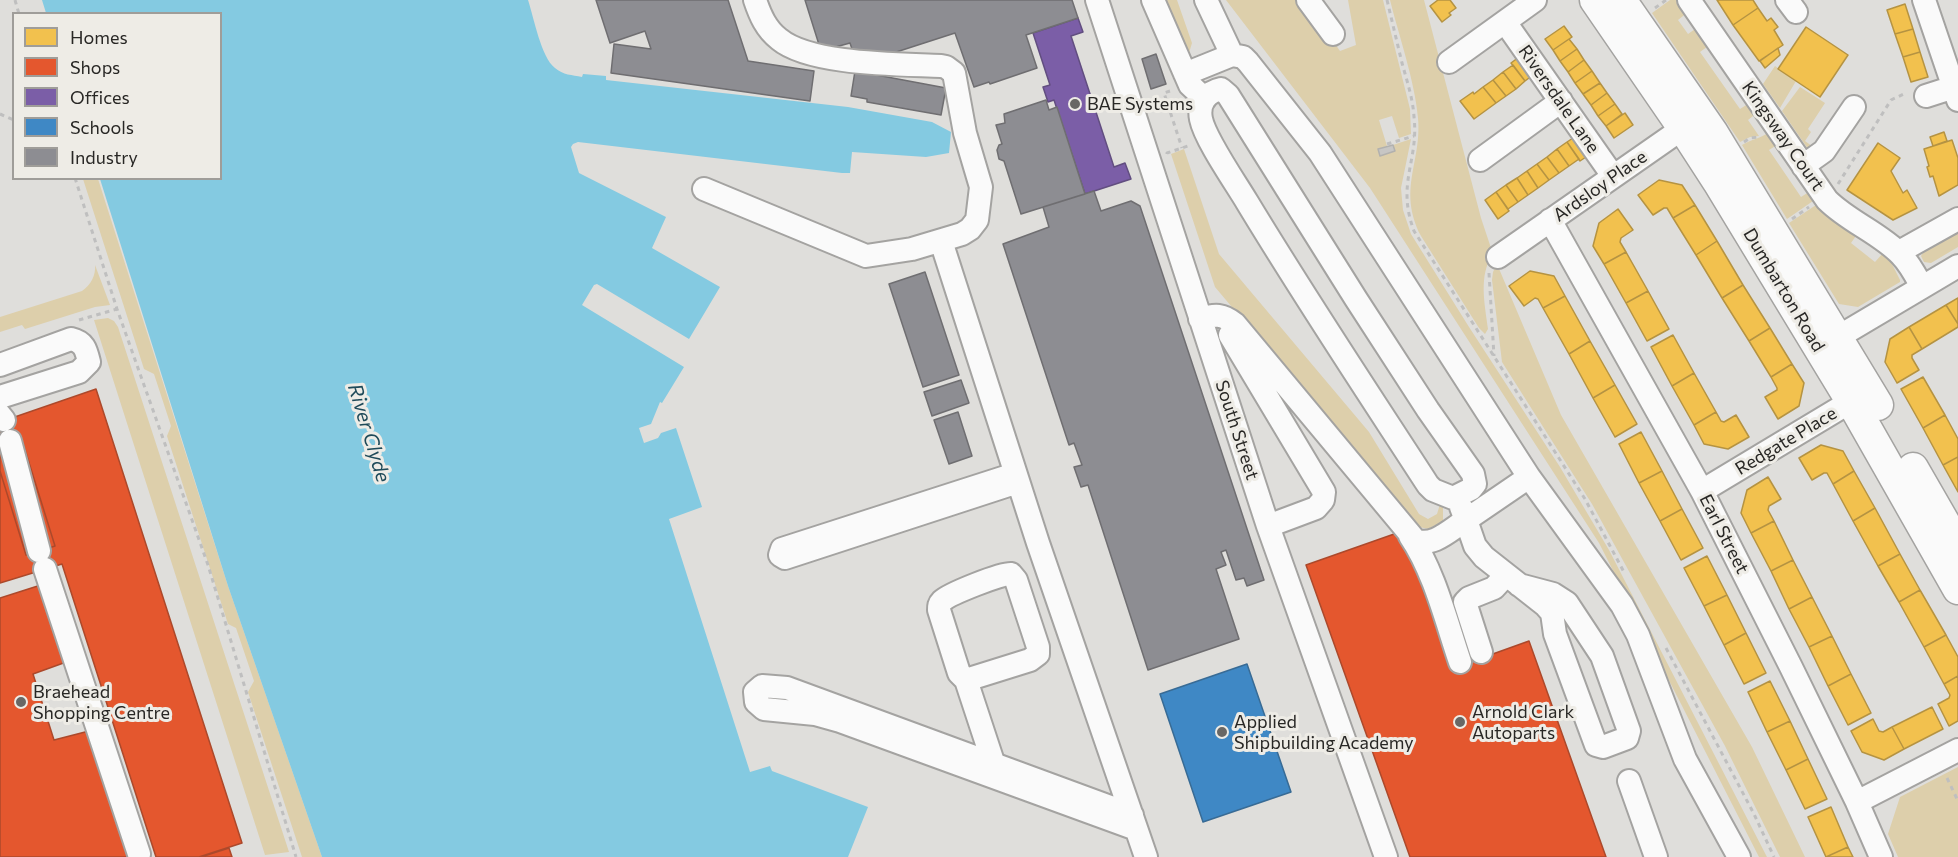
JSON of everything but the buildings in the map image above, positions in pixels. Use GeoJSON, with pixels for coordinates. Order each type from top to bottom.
{"type":"FeatureCollection","features":[{"type":"Feature","properties":{"kind":"main road","name":"Dumbarton Road"},"geometry":{"type":"LineString","coordinates":[[1595,0],[1693,121],[1722,147],[1779,241],[1829,343]]}},
{"type":"Feature","properties":{"kind":"main road","name":"Dumbarton Road"},"geometry":{"type":"LineString","coordinates":[[1621,0],[1860,396],[1958,546]]}},
{"type":"Feature","properties":{"kind":"main road","name":"Dumbarton Road"},"geometry":{"type":"LineString","coordinates":[[1860,396],[1958,589]]}},
{"type":"Feature","properties":{"kind":"street"},"geometry":{"type":"LineString","coordinates":[[704,189],[866,256],[880,256],[962,234],[975,225],[978,216],[982,192],[981,183],[965,133],[954,73],[941,66],[889,65],[813,55],[800,51],[789,46],[771,32],[755,0]]}},
{"type":"Feature","properties":{"kind":"street","name":"South Street"},"geometry":{"type":"LineString","coordinates":[[1097,0],[1209,317],[1268,526],[1386,857]]}},
{"type":"Feature","properties":{"kind":"street"},"geometry":{"type":"LineString","coordinates":[[1153,0],[1185,74],[1193,89],[1204,98]]}},
{"type":"Feature","properties":{"kind":"street"},"geometry":{"type":"LineString","coordinates":[[1206,0],[1232,55]]}},
{"type":"Feature","properties":{"kind":"street"},"geometry":{"type":"LineString","coordinates":[[1308,0],[1333,34]]}},
{"type":"Feature","properties":{"kind":"street"},"geometry":{"type":"LineString","coordinates":[[1449,62],[1506,13],[1535,0]]}},
{"type":"Feature","properties":{"kind":"street","name":"Kingsway Court"},"geometry":{"type":"LineString","coordinates":[[1689,0],[1827,200],[1840,212],[1899,252],[1922,287]]}},
{"type":"Feature","properties":{"kind":"street"},"geometry":{"type":"LineString","coordinates":[[1919,94],[1956,94],[1924,0]]}},
{"type":"Feature","properties":{"kind":"street","name":"Riversdale Lane"},"geometry":{"type":"LineString","coordinates":[[1506,13],[1561,101],[1613,176]]}},
{"type":"Feature","properties":{"kind":"street"},"geometry":{"type":"LineString","coordinates":[[1185,74],[1232,55],[1243,57],[1320,153],[1529,477],[1630,619],[1685,759],[1739,857]]}},
{"type":"Feature","properties":{"kind":"street"},"geometry":{"type":"LineString","coordinates":[[1218,89],[1224,90],[1228,95],[1356,299],[1428,410],[1473,474],[1475,484],[1457,497],[1449,497],[1433,490],[1428,485],[1289,269],[1207,135],[1200,113],[1204,98],[1218,89]]}},
{"type":"Feature","properties":{"kind":"street"},"geometry":{"type":"LineString","coordinates":[[1480,160],[1561,101]]}},
{"type":"Feature","properties":{"kind":"street"},"geometry":{"type":"LineString","coordinates":[[1803,166],[1824,151],[1854,107]]}},
{"type":"Feature","properties":{"kind":"street","name":"Ardsloy Place"},"geometry":{"type":"LineString","coordinates":[[1498,257],[1693,121]]}},
{"type":"Feature","properties":{"kind":"street"},"geometry":{"type":"LineString","coordinates":[[1899,252],[1958,219]]}},
{"type":"Feature","properties":{"kind":"street","name":"Earl Street"},"geometry":{"type":"LineString","coordinates":[[1550,220],[1702,491],[1857,802],[1881,857]]}},
{"type":"Feature","properties":{"kind":"street"},"geometry":{"type":"LineString","coordinates":[[941,241],[1016,478],[1146,857]]}},
{"type":"Feature","properties":{"kind":"street"},"geometry":{"type":"LineString","coordinates":[[1829,343],[1958,266]]}},
{"type":"Feature","properties":{"kind":"street"},"geometry":{"type":"LineString","coordinates":[[1209,317],[1324,492],[1323,500],[1316,508],[1268,526]]}},
{"type":"Feature","properties":{"kind":"street"},"geometry":{"type":"LineString","coordinates":[[1209,317],[1229,319],[1242,332],[1340,448],[1410,536],[1429,574],[1460,662]]}},
{"type":"Feature","properties":{"kind":"street"},"geometry":{"type":"LineString","coordinates":[[0,397],[79,372],[88,362],[86,349],[80,341],[71,339],[8,362]]}},
{"type":"Feature","properties":{"kind":"street"},"geometry":{"type":"LineString","coordinates":[[8,362],[42,358],[60,367],[68,375]]}},
{"type":"Feature","properties":{"kind":"street","name":"Redgate Place"},"geometry":{"type":"LineString","coordinates":[[1702,491],[1860,396]]}},
{"type":"Feature","properties":{"kind":"street"},"geometry":{"type":"LineString","coordinates":[[5,425],[42,560],[139,854]]}},
{"type":"Feature","properties":{"kind":"street"},"geometry":{"type":"LineString","coordinates":[[1410,536],[1422,543],[1427,543],[1466,520],[1529,477]]}},
{"type":"Feature","properties":{"kind":"street"},"geometry":{"type":"LineString","coordinates":[[1016,478],[785,558],[780,555],[782,549],[1016,478]]}},
{"type":"Feature","properties":{"kind":"street"},"geometry":{"type":"LineString","coordinates":[[1457,497],[1479,552],[1513,580],[1545,605],[1552,613],[1555,634],[1596,745],[1604,747],[1627,738],[1629,731],[1602,656],[1567,603],[1553,594],[1513,580],[1469,598],[1465,602],[1481,652]]}},
{"type":"Feature","properties":{"kind":"street"},"geometry":{"type":"LineString","coordinates":[[966,680],[1030,660],[1038,654],[1038,647],[1016,580],[1011,574],[1000,575],[951,596],[939,606],[939,614],[959,673],[966,680],[994,765]]}},
{"type":"Feature","properties":{"kind":"street"},"geometry":{"type":"LineString","coordinates":[[766,685],[787,688],[994,765],[1134,822],[840,721],[815,714],[764,709],[756,702],[755,692],[759,687],[766,685]]}},
{"type":"Feature","properties":{"kind":"street"},"geometry":{"type":"LineString","coordinates":[[1857,802],[1948,755]]}},
{"type":"Feature","properties":{"kind":"street"},"geometry":{"type":"LineString","coordinates":[[1629,781],[1656,857]]}},
{"type":"Feature","properties":{"kind":"street"},"geometry":{"type":"LineString","coordinates":[[1720,822],[1722,857]]}},
{"type":"Feature","properties":{"kind":"path"},"geometry":{"type":"LineString","coordinates":[[1387,0],[1413,106],[1415,135],[1406,185],[1406,203],[1410,220],[1418,238],[1585,499],[1626,574]]}},
{"type":"Feature","properties":{"kind":"path"},"geometry":{"type":"LineString","coordinates":[[1170,91],[1164,93],[1182,148]]}},
{"type":"Feature","properties":{"kind":"path"},"geometry":{"type":"LineString","coordinates":[[1779,241],[1791,234],[1784,224],[1815,203],[1827,200],[1890,100],[1919,94]]}},
{"type":"Feature","properties":{"kind":"path"},"geometry":{"type":"LineString","coordinates":[[1722,147],[1733,140],[1737,146],[1750,138],[1760,137],[1776,126]]}},
{"type":"Feature","properties":{"kind":"path"},"geometry":{"type":"LineString","coordinates":[[1387,144],[1415,135]]}},
{"type":"Feature","properties":{"kind":"path"},"geometry":{"type":"LineString","coordinates":[[1170,152],[1189,146]]}},
{"type":"Feature","properties":{"kind":"path"},"geometry":{"type":"LineString","coordinates":[[76,180],[117,309],[208,565],[296,857]]}},
{"type":"Feature","properties":{"kind":"path"},"geometry":{"type":"LineString","coordinates":[[1494,358],[1488,277],[1493,262],[1498,257]]}},
{"type":"Feature","properties":{"kind":"path"},"geometry":{"type":"LineString","coordinates":[[1665,646],[1754,814],[1774,857]]}},
{"type":"Feature","properties":{"kind":"path"},"geometry":{"type":"LineString","coordinates":[[1948,755],[1958,801]]}},
{"type":"Feature","properties":{"kind":"shaded area"},"geometry":{"type":"Polygon","coordinates":[[[1161,0],[1177,0],[1192,43],[1186,55],[1161,0]]]}},
{"type":"Feature","properties":{"kind":"shaded area"},"geometry":{"type":"Polygon","coordinates":[[[1226,0],[1304,0],[1340,51],[1356,45],[1348,0],[1383,0],[1410,109],[1411,134],[1399,138],[1392,116],[1379,120],[1387,146],[1378,149],[1394,151],[1393,145],[1411,139],[1401,188],[1403,210],[1411,234],[1560,467],[1609,550],[1767,857],[1759,857],[1599,543],[1370,188],[1226,0]]]}},
{"type":"Feature","properties":{"kind":"shaded area"},"geometry":{"type":"Polygon","coordinates":[[[1390,0],[1424,0],[1481,218],[1493,254],[1485,271],[1484,281],[1488,329],[1485,334],[1421,236],[1414,219],[1411,190],[1417,149],[1418,118],[1410,74],[1390,0]]]}},
{"type":"Feature","properties":{"kind":"shaded area"},"geometry":{"type":"Polygon","coordinates":[[[1670,0],[1679,0],[1688,12],[1678,20],[1688,34],[1698,27],[1711,44],[1700,52],[1740,109],[1751,102],[1758,112],[1748,120],[1759,136],[1740,142],[1652,13],[1670,0]]]}},
{"type":"Feature","properties":{"kind":"shaded area"},"geometry":{"type":"Polygon","coordinates":[[[1775,66],[1796,81],[1780,108],[1763,84],[1775,66]]]}},
{"type":"Feature","properties":{"kind":"shaded area"},"geometry":{"type":"Polygon","coordinates":[[[1800,87],[1825,103],[1808,129],[1811,132],[1805,141],[1816,149],[1810,152],[1782,111],[1800,87]]]}},
{"type":"Feature","properties":{"kind":"shaded area"},"geometry":{"type":"Polygon","coordinates":[[[1771,131],[1780,143],[1769,150],[1801,197],[1812,190],[1814,193],[1813,201],[1787,219],[1742,145],[1771,131]]]}},
{"type":"Feature","properties":{"kind":"shaded area"},"geometry":{"type":"Polygon","coordinates":[[[1184,149],[1219,254],[1369,432],[1419,514],[1428,519],[1437,514],[1441,501],[1443,521],[1428,529],[1411,525],[1365,465],[1215,287],[1171,154],[1184,149]]]}},
{"type":"Feature","properties":{"kind":"shaded area"},"geometry":{"type":"Polygon","coordinates":[[[83,180],[98,180],[228,586],[322,857],[302,857],[248,692],[254,681],[236,628],[228,624],[167,436],[171,426],[154,374],[144,369],[83,180]]]}},
{"type":"Feature","properties":{"kind":"shaded area"},"geometry":{"type":"Polygon","coordinates":[[[1816,205],[1830,212],[1858,233],[1851,243],[1875,262],[1883,253],[1890,260],[1900,282],[1858,307],[1839,304],[1789,223],[1816,205]]]}},
{"type":"Feature","properties":{"kind":"shaded area"},"geometry":{"type":"Polygon","coordinates":[[[1958,232],[1958,247],[1931,263],[1924,262],[1921,256],[1924,251],[1958,232]]]}},
{"type":"Feature","properties":{"kind":"shaded area"},"geometry":{"type":"Polygon","coordinates":[[[1497,264],[1561,415],[1752,747],[1805,857],[1780,857],[1725,746],[1592,504],[1502,362],[1492,280],[1497,264]]]}},
{"type":"Feature","properties":{"kind":"shaded area"},"geometry":{"type":"Polygon","coordinates":[[[95,265],[110,305],[95,307],[25,329],[22,325],[0,332],[0,317],[82,291],[92,280],[95,265]]]}},
{"type":"Feature","properties":{"kind":"shaded area"},"geometry":{"type":"Polygon","coordinates":[[[108,318],[118,327],[289,852],[265,855],[94,320],[108,318]]]}},
{"type":"Feature","properties":{"kind":"shaded area"},"geometry":{"type":"Polygon","coordinates":[[[1958,767],[1958,857],[1898,857],[1888,834],[1900,797],[1958,767]]]}},
{"type":"Feature","properties":{"kind":"water","name":"River Clyde"},"geometry":{"type":"Polygon","coordinates":[[[42,0],[528,0],[538,37],[546,55],[555,68],[564,73],[582,77],[583,74],[606,76],[606,80],[848,107],[932,122],[951,132],[949,153],[926,157],[852,152],[850,173],[578,142],[571,147],[579,173],[666,217],[652,248],[720,287],[689,339],[597,284],[594,285],[582,305],[684,367],[662,403],[660,402],[651,424],[639,428],[644,443],[658,438],[661,433],[676,428],[702,507],[669,519],[750,772],[770,766],[772,771],[868,807],[848,857],[322,857],[228,586],[100,180],[222,180],[222,12],[46,12],[42,0]]]}},
{"type":"Feature","properties":{"kind":"place","name":"BAE Systems"},"geometry":{"type":"Point","coordinates":[1075,104]}},
{"type":"Feature","properties":{"kind":"place","name":"Braehead Shopping Centre"},"geometry":{"type":"Point","coordinates":[21,702]}},
{"type":"Feature","properties":{"kind":"place","name":"Arnold Clark Autoparts"},"geometry":{"type":"Point","coordinates":[1460,722]}},
{"type":"Feature","properties":{"kind":"place","name":"Applied Shipbuilding Academy"},"geometry":{"type":"Point","coordinates":[1222,732]}}]}
